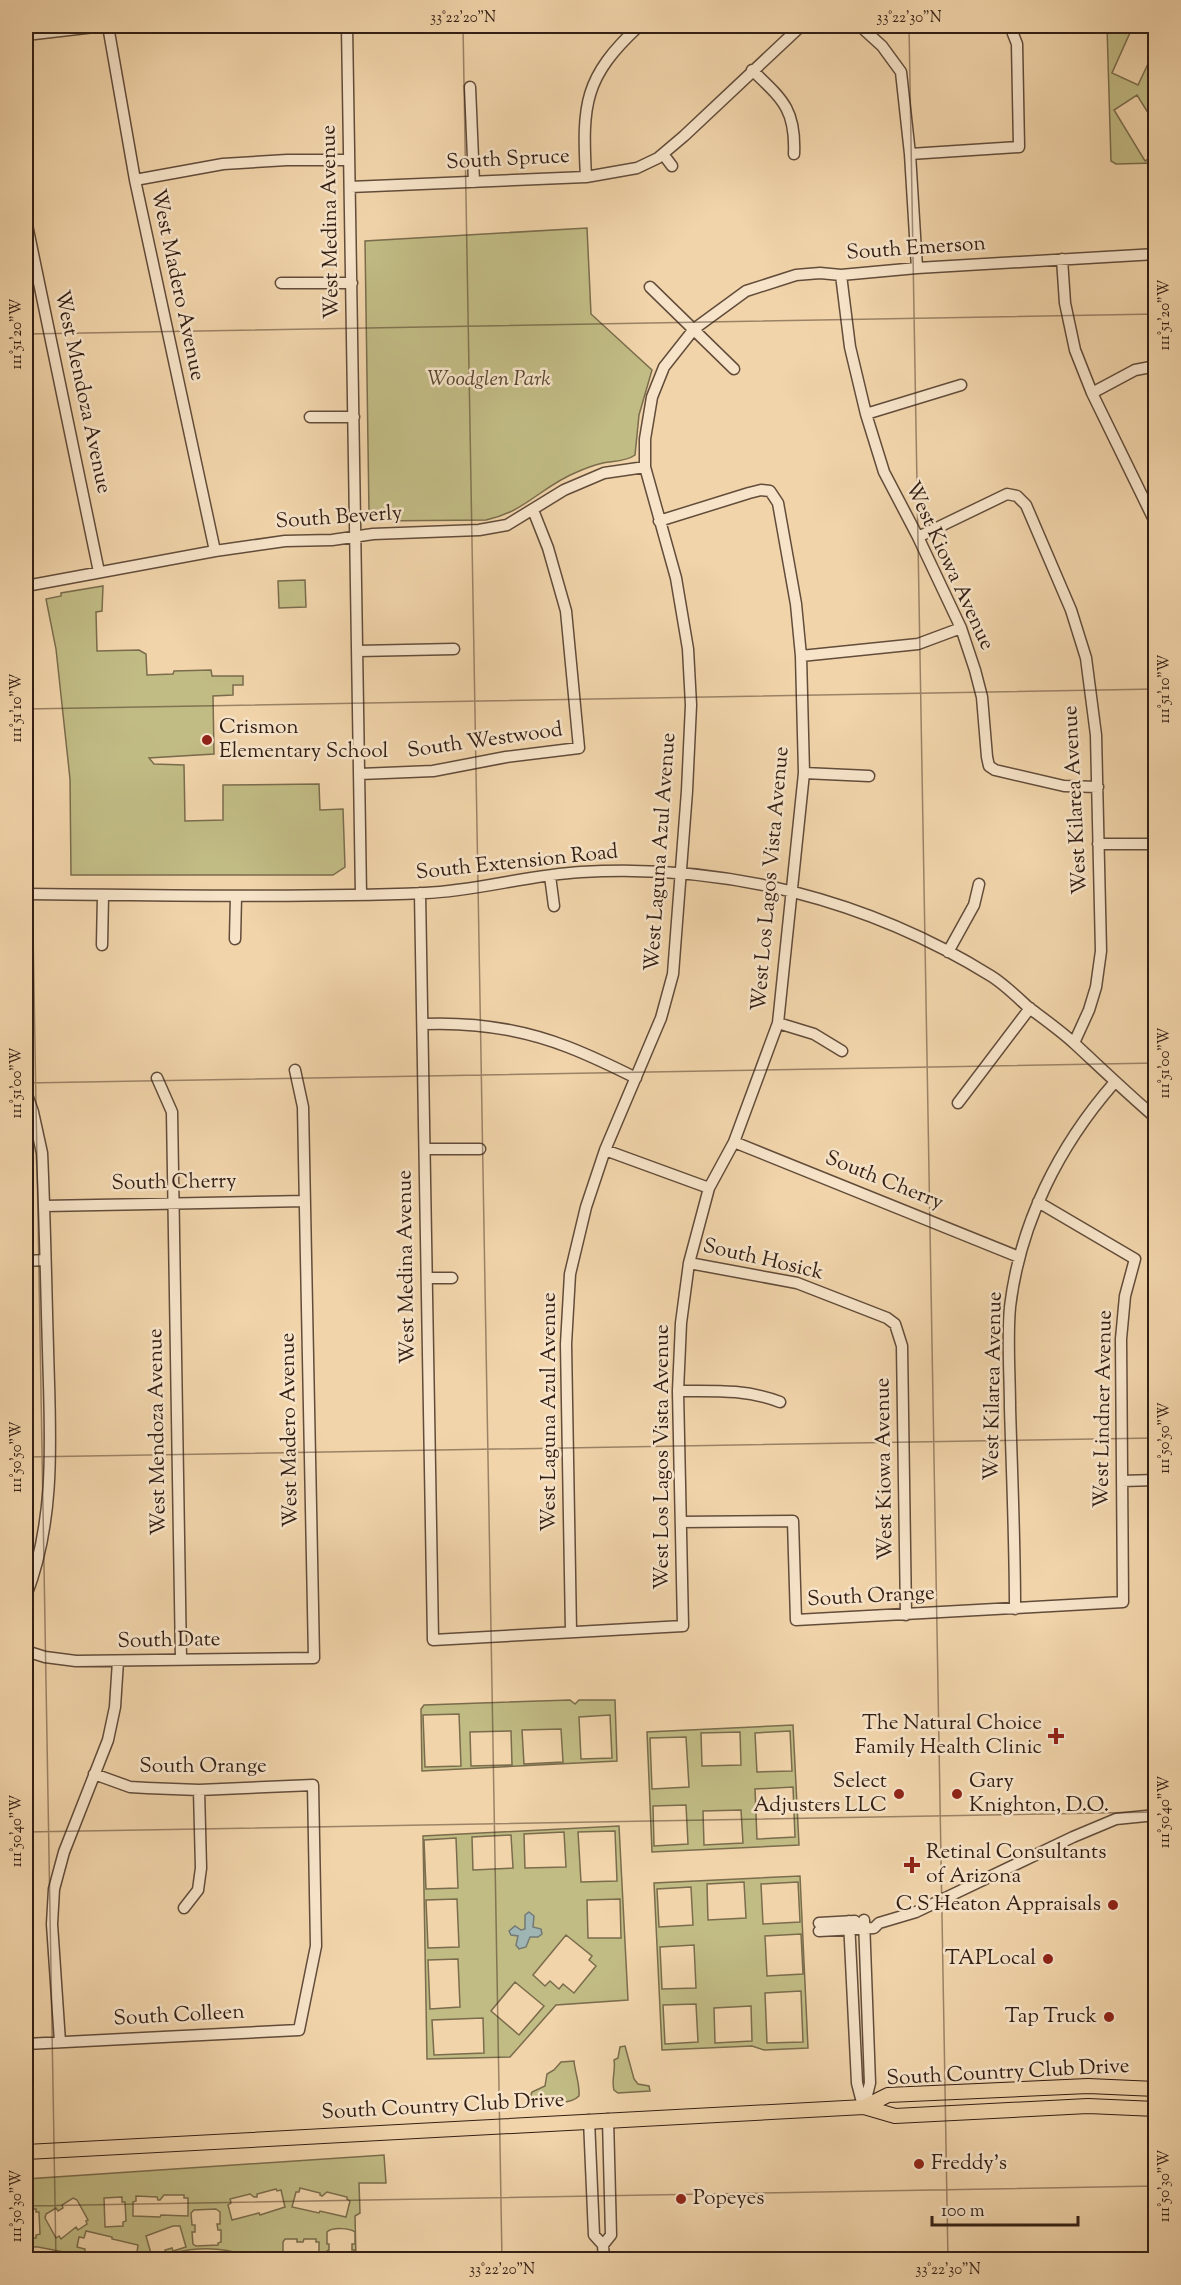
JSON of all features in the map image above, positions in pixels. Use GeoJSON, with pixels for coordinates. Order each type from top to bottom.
{"type":"FeatureCollection","features":[{"type":"Feature","properties":{"kind":"main road","name":"South Country Club Drive"},"geometry":{"type":"LineString","coordinates":[[864,2107],[888,2095],[1088,2086],[1155,2089]]}},
{"type":"Feature","properties":{"kind":"main road","name":"South Country Club Drive"},"geometry":{"type":"LineString","coordinates":[[26,2152],[864,2107],[896,2116],[1088,2106],[1155,2109]]}},
{"type":"Feature","properties":{"kind":"street"},"geometry":{"type":"LineString","coordinates":[[26,35],[105,26]]}},
{"type":"Feature","properties":{"kind":"street","name":"West Madero Avenue"},"geometry":{"type":"LineString","coordinates":[[105,26],[135,180],[215,551]]}},
{"type":"Feature","properties":{"kind":"street","name":"West Medina Avenue"},"geometry":{"type":"LineString","coordinates":[[347,26],[361,895]]}},
{"type":"Feature","properties":{"kind":"street"},"geometry":{"type":"LineString","coordinates":[[586,177],[585,116],[590,90],[602,66],[639,26]]}},
{"type":"Feature","properties":{"kind":"street","name":"South Spruce"},"geometry":{"type":"LineString","coordinates":[[350,187],[586,177],[637,168],[663,153],[684,136],[801,26]]}},
{"type":"Feature","properties":{"kind":"street"},"geometry":{"type":"LineString","coordinates":[[860,26],[882,46],[901,72],[910,154],[917,268]]}},
{"type":"Feature","properties":{"kind":"street"},"geometry":{"type":"LineString","coordinates":[[910,154],[1019,147],[1017,44],[1010,26]]}},
{"type":"Feature","properties":{"kind":"street"},"geometry":{"type":"LineString","coordinates":[[752,70],[781,99],[789,112],[793,124],[794,153]]}},
{"type":"Feature","properties":{"kind":"street"},"geometry":{"type":"LineString","coordinates":[[470,87],[474,182]]}},
{"type":"Feature","properties":{"kind":"street"},"geometry":{"type":"LineString","coordinates":[[663,153],[672,166]]}},
{"type":"Feature","properties":{"kind":"street"},"geometry":{"type":"LineString","coordinates":[[135,180],[223,164],[287,159],[349,160]]}},
{"type":"Feature","properties":{"kind":"street","name":"West Mendoza Avenue"},"geometry":{"type":"LineString","coordinates":[[26,220],[99,572]]}},
{"type":"Feature","properties":{"kind":"street","name":"South Emerson"},"geometry":{"type":"LineString","coordinates":[[694,329],[746,291],[796,275],[820,273],[841,275],[917,268],[1155,254]]}},
{"type":"Feature","properties":{"kind":"street"},"geometry":{"type":"LineString","coordinates":[[1062,259],[1065,303],[1075,351],[1092,393],[1151,502],[1155,524]]}},
{"type":"Feature","properties":{"kind":"street","name":"West Kiowa Avenue"},"geometry":{"type":"LineString","coordinates":[[841,275],[850,347],[866,414],[884,472],[961,628],[982,697],[989,766],[995,770],[1049,783],[1098,787]]}},
{"type":"Feature","properties":{"kind":"street"},"geometry":{"type":"LineString","coordinates":[[281,283],[352,283]]}},
{"type":"Feature","properties":{"kind":"street"},"geometry":{"type":"LineString","coordinates":[[650,287],[734,369]]}},
{"type":"Feature","properties":{"kind":"street","name":"West Laguna Azul Avenue"},"geometry":{"type":"LineString","coordinates":[[571,1632],[566,1344],[570,1274],[586,1207],[605,1150],[661,1018],[673,974],[688,780],[691,705],[688,649],[676,578],[658,521],[645,467],[645,439],[652,397],[664,367],[694,329]]}},
{"type":"Feature","properties":{"kind":"street"},"geometry":{"type":"LineString","coordinates":[[1092,393],[1135,370],[1155,366]]}},
{"type":"Feature","properties":{"kind":"street"},"geometry":{"type":"LineString","coordinates":[[866,414],[961,385]]}},
{"type":"Feature","properties":{"kind":"street"},"geometry":{"type":"LineString","coordinates":[[310,417],[354,417]]}},
{"type":"Feature","properties":{"kind":"street","name":"South Beverly"},"geometry":{"type":"LineString","coordinates":[[26,586],[215,551],[285,541],[332,540],[357,535],[479,530],[507,525],[564,490],[604,473],[645,467]]}},
{"type":"Feature","properties":{"kind":"street","name":"West Los Lagos Vista Avenue"},"geometry":{"type":"LineString","coordinates":[[571,1632],[683,1626],[678,1391],[681,1323],[689,1263],[709,1188],[734,1142],[778,1023],[804,773],[801,656],[796,604],[778,503],[770,491],[761,490],[658,521]]}},
{"type":"Feature","properties":{"kind":"street","name":"West Kilarea Avenue"},"geometry":{"type":"LineString","coordinates":[[918,537],[1007,494],[1017,496],[1026,505],[1071,610],[1086,658],[1096,735],[1101,951],[1096,987],[1089,1010],[1074,1043]]}},
{"type":"Feature","properties":{"kind":"street","name":"South Westwood"},"geometry":{"type":"LineString","coordinates":[[360,774],[433,771],[506,757],[579,748],[566,611],[549,548],[533,510]]}},
{"type":"Feature","properties":{"kind":"street"},"geometry":{"type":"LineString","coordinates":[[801,656],[918,644],[961,628]]}},
{"type":"Feature","properties":{"kind":"street"},"geometry":{"type":"LineString","coordinates":[[358,651],[454,649]]}},
{"type":"Feature","properties":{"kind":"street"},"geometry":{"type":"LineString","coordinates":[[804,773],[869,776]]}},
{"type":"Feature","properties":{"kind":"street"},"geometry":{"type":"LineString","coordinates":[[1098,844],[1155,844]]}},
{"type":"Feature","properties":{"kind":"street","name":"South Extension Road"},"geometry":{"type":"LineString","coordinates":[[26,894],[236,896],[420,893],[463,890],[550,876],[625,870],[680,872],[739,880],[792,891],[848,907],[948,952],[993,978],[1074,1043],[1114,1083],[1155,1118]]}},
{"type":"Feature","properties":{"kind":"street"},"geometry":{"type":"LineString","coordinates":[[550,876],[554,906]]}},
{"type":"Feature","properties":{"kind":"street"},"geometry":{"type":"LineString","coordinates":[[948,952],[974,905],[979,884]]}},
{"type":"Feature","properties":{"kind":"street","name":"West Medina Avenue"},"geometry":{"type":"LineString","coordinates":[[420,893],[433,1640],[571,1632]]}},
{"type":"Feature","properties":{"kind":"street"},"geometry":{"type":"LineString","coordinates":[[102,945],[103,895]]}},
{"type":"Feature","properties":{"kind":"street"},"geometry":{"type":"LineString","coordinates":[[235,939],[236,896]]}},
{"type":"Feature","properties":{"kind":"street"},"geometry":{"type":"LineString","coordinates":[[958,1103],[1030,1008]]}},
{"type":"Feature","properties":{"kind":"street"},"geometry":{"type":"LineString","coordinates":[[778,1023],[814,1034],[842,1051]]}},
{"type":"Feature","properties":{"kind":"street"},"geometry":{"type":"LineString","coordinates":[[423,1024],[460,1024],[507,1029],[570,1048],[636,1077]]}},
{"type":"Feature","properties":{"kind":"street","name":"West Madero Avenue"},"geometry":{"type":"LineString","coordinates":[[295,1070],[303,1107],[314,1658]]}},
{"type":"Feature","properties":{"kind":"street","name":"West Mendoza Avenue"},"geometry":{"type":"LineString","coordinates":[[157,1078],[172,1112],[181,1660]]}},
{"type":"Feature","properties":{"kind":"street","name":"West Kilarea Avenue"},"geometry":{"type":"LineString","coordinates":[[1015,1609],[1009,1364],[1010,1308],[1019,1257],[1038,1202],[1062,1152],[1090,1110],[1114,1083]]}},
{"type":"Feature","properties":{"kind":"street"},"geometry":{"type":"LineString","coordinates":[[26,1092],[42,1153],[51,1462],[47,1517],[26,1596]]}},
{"type":"Feature","properties":{"kind":"street","name":"South Cherry"},"geometry":{"type":"LineString","coordinates":[[734,1142],[1019,1257]]}},
{"type":"Feature","properties":{"kind":"street"},"geometry":{"type":"LineString","coordinates":[[425,1149],[480,1149]]}},
{"type":"Feature","properties":{"kind":"street"},"geometry":{"type":"LineString","coordinates":[[605,1150],[709,1188]]}},
{"type":"Feature","properties":{"kind":"street","name":"South Cherry"},"geometry":{"type":"LineString","coordinates":[[44,1206],[305,1201]]}},
{"type":"Feature","properties":{"kind":"street","name":"West Lindner Avenue"},"geometry":{"type":"LineString","coordinates":[[1038,1202],[1135,1258],[1125,1296],[1121,1339],[1123,1602]]}},
{"type":"Feature","properties":{"kind":"street"},"geometry":{"type":"LineString","coordinates":[[26,1261],[45,1260]]}},
{"type":"Feature","properties":{"kind":"street","name":"South Hosick"},"geometry":{"type":"LineString","coordinates":[[689,1263],[797,1283],[887,1318],[895,1324]]}},
{"type":"Feature","properties":{"kind":"street"},"geometry":{"type":"LineString","coordinates":[[427,1278],[452,1278]]}},
{"type":"Feature","properties":{"kind":"street","name":"West Kiowa Avenue"},"geometry":{"type":"LineString","coordinates":[[895,1324],[902,1346],[906,1615]]}},
{"type":"Feature","properties":{"kind":"street"},"geometry":{"type":"LineString","coordinates":[[678,1391],[738,1391],[780,1402]]}},
{"type":"Feature","properties":{"kind":"street"},"geometry":{"type":"LineString","coordinates":[[1122,1481],[1155,1480]]}},
{"type":"Feature","properties":{"kind":"street","name":"South Orange"},"geometry":{"type":"LineString","coordinates":[[681,1522],[793,1521],[796,1620],[1123,1602]]}},
{"type":"Feature","properties":{"kind":"street","name":"South Date"},"geometry":{"type":"LineString","coordinates":[[26,1651],[45,1657],[76,1661],[314,1658]]}},
{"type":"Feature","properties":{"kind":"street"},"geometry":{"type":"LineString","coordinates":[[60,2042],[52,1924],[54,1889],[64,1852],[108,1740],[115,1707],[118,1661]]}},
{"type":"Feature","properties":{"kind":"street","name":"South Orange"},"geometry":{"type":"LineString","coordinates":[[94,1774],[130,1787],[200,1790],[313,1785],[316,1946],[299,2030]]}},
{"type":"Feature","properties":{"kind":"street"},"geometry":{"type":"LineString","coordinates":[[184,1908],[198,1890],[201,1868],[200,1790]]}},
{"type":"Feature","properties":{"kind":"street"},"geometry":{"type":"LineString","coordinates":[[819,1927],[865,1924],[873,1920],[879,1923],[916,1912],[1073,1837],[1116,1819],[1155,1815]]}},
{"type":"Feature","properties":{"kind":"street"},"geometry":{"type":"LineString","coordinates":[[864,2107],[870,2083],[865,1924]]}},
{"type":"Feature","properties":{"kind":"street"},"geometry":{"type":"LineString","coordinates":[[850,1925],[857,2084],[864,2107]]}},
{"type":"Feature","properties":{"kind":"street","name":"South Colleen"},"geometry":{"type":"LineString","coordinates":[[26,2044],[299,2030]]}},
{"type":"Feature","properties":{"kind":"street"},"geometry":{"type":"LineString","coordinates":[[603,2245],[611,2235],[608,2119]]}},
{"type":"Feature","properties":{"kind":"street"},"geometry":{"type":"LineString","coordinates":[[589,2120],[594,2235],[603,2245],[604,2259]]}},
{"type":"Feature","properties":{"kind":"green space"},"geometry":{"type":"Polygon","coordinates":[[[1107,26],[1133,26],[1112,73],[1138,85],[1155,49],[1155,124],[1137,95],[1114,110],[1145,161],[1155,155],[1155,163],[1116,164],[1111,161],[1107,26]]]}},
{"type":"Feature","properties":{"kind":"green space","name":"Woodglen Park"},"geometry":{"type":"Polygon","coordinates":[[[587,228],[591,314],[652,370],[639,415],[635,455],[577,472],[512,511],[486,520],[373,521],[369,513],[365,241],[587,228]]]}},
{"type":"Feature","properties":{"kind":"green space"},"geometry":{"type":"Polygon","coordinates":[[[305,580],[306,607],[279,608],[278,581],[305,580]]]}},
{"type":"Feature","properties":{"kind":"green space"},"geometry":{"type":"Polygon","coordinates":[[[103,586],[102,611],[96,612],[97,651],[139,650],[146,654],[147,675],[173,674],[174,671],[211,670],[212,676],[243,676],[243,685],[233,685],[233,695],[213,696],[214,754],[149,758],[154,764],[184,765],[185,821],[223,820],[223,785],[319,784],[320,810],[343,809],[345,867],[333,875],[71,875],[70,779],[56,649],[46,599],[61,596],[61,593],[103,586]]]}},
{"type":"Feature","properties":{"kind":"green space"},"geometry":{"type":"Polygon","coordinates":[[[570,1700],[575,1704],[579,1700],[615,1700],[617,1761],[422,1771],[421,1709],[424,1705],[570,1700]],[[459,1714],[423,1715],[425,1767],[461,1766],[459,1714]],[[610,1715],[579,1717],[581,1759],[612,1758],[610,1715]],[[561,1729],[522,1730],[524,1764],[563,1762],[561,1729]],[[511,1731],[470,1732],[471,1766],[512,1765],[511,1731]]]}},
{"type":"Feature","properties":{"kind":"green space"},"geometry":{"type":"Polygon","coordinates":[[[793,1725],[799,1845],[652,1852],[647,1732],[793,1725]],[[790,1731],[755,1733],[757,1772],[792,1771],[790,1731]],[[740,1732],[701,1733],[702,1766],[741,1765],[740,1732]],[[686,1737],[650,1738],[652,1789],[689,1787],[686,1737]],[[793,1787],[755,1789],[757,1839],[795,1837],[793,1787]],[[686,1805],[653,1806],[654,1846],[688,1844],[686,1805]],[[741,1810],[703,1811],[704,1845],[743,1843],[741,1810]]]}},
{"type":"Feature","properties":{"kind":"green space"},"geometry":{"type":"Polygon","coordinates":[[[619,1826],[628,2000],[556,2005],[510,2057],[427,2059],[423,1836],[619,1826]],[[615,1831],[578,1832],[581,1882],[617,1881],[615,1831]],[[564,1832],[524,1834],[525,1868],[566,1867],[564,1832]],[[511,1835],[472,1837],[473,1870],[513,1868],[511,1835]],[[456,1838],[424,1840],[426,1889],[458,1888],[456,1838]],[[457,1899],[426,1900],[428,1948],[459,1947],[457,1899]],[[620,1899],[587,1900],[588,1938],[621,1938],[620,1899]],[[566,1935],[533,1975],[545,1986],[550,1981],[559,1989],[563,1984],[574,1993],[596,1966],[589,1960],[592,1956],[566,1935]],[[458,1959],[428,1960],[430,2009],[460,2007],[458,1959]],[[515,1982],[491,2011],[519,2035],[544,2006],[515,1982]],[[483,2018],[432,2020],[434,2055],[484,2053],[483,2018]]]}},
{"type":"Feature","properties":{"kind":"green space"},"geometry":{"type":"Polygon","coordinates":[[[800,1876],[808,2048],[764,2050],[752,2046],[662,2050],[654,1883],[800,1876]],[[744,1882],[707,1884],[708,1920],[746,1918],[744,1882]],[[798,1882],[761,1884],[763,1924],[800,1922],[798,1882]],[[691,1887],[657,1889],[659,1927],[693,1925],[691,1887]],[[801,1934],[765,1936],[767,1976],[803,1974],[801,1934]],[[694,1945],[660,1947],[662,1989],[696,1988],[694,1945]],[[801,1991],[765,1993],[767,2043],[803,2042],[801,1991]],[[696,2004],[663,2005],[665,2044],[698,2042],[696,2004]],[[751,2006],[714,2008],[715,2043],[752,2041],[751,2006]]]}},
{"type":"Feature","properties":{"kind":"green space"},"geometry":{"type":"Polygon","coordinates":[[[625,2046],[634,2079],[638,2084],[649,2086],[650,2091],[618,2093],[614,2090],[614,2060],[618,2058],[620,2047],[625,2046]]]}},
{"type":"Feature","properties":{"kind":"green space"},"geometry":{"type":"Polygon","coordinates":[[[574,2061],[579,2096],[562,2102],[529,2100],[532,2092],[545,2086],[547,2074],[561,2062],[574,2061]]]}},
{"type":"Feature","properties":{"kind":"green space"},"geometry":{"type":"Polygon","coordinates":[[[384,2155],[386,2183],[359,2183],[360,2213],[355,2216],[356,2259],[355,2250],[352,2250],[352,2244],[355,2244],[355,2232],[345,2229],[333,2229],[327,2232],[329,2250],[327,2259],[319,2259],[319,2242],[316,2242],[316,2239],[304,2239],[303,2242],[297,2242],[297,2239],[285,2239],[283,2260],[254,2259],[254,2256],[248,2253],[247,2256],[210,2249],[191,2250],[154,2258],[136,2259],[138,2245],[86,2231],[84,2238],[79,2237],[77,2247],[85,2249],[85,2252],[105,2256],[109,2253],[111,2259],[100,2259],[38,2247],[26,2247],[26,2238],[36,2238],[36,2235],[40,2234],[39,2212],[36,2212],[36,2209],[26,2209],[26,2179],[384,2155]],[[300,2188],[299,2192],[296,2192],[292,2207],[346,2217],[350,2201],[347,2197],[327,2192],[322,2196],[320,2193],[300,2188]],[[276,2189],[257,2194],[257,2197],[250,2194],[230,2199],[231,2203],[228,2205],[232,2220],[259,2213],[260,2215],[285,2207],[281,2190],[276,2189]],[[164,2195],[158,2200],[157,2197],[136,2196],[136,2201],[133,2202],[133,2216],[188,2216],[188,2198],[184,2198],[184,2195],[164,2195]],[[122,2197],[104,2198],[105,2227],[123,2226],[123,2222],[126,2221],[125,2202],[122,2202],[122,2197]],[[73,2198],[62,2205],[63,2208],[58,2211],[56,2208],[46,2214],[45,2218],[56,2238],[59,2236],[61,2239],[76,2227],[78,2230],[87,2224],[88,2220],[77,2200],[73,2198]],[[216,2209],[194,2210],[191,2213],[192,2225],[195,2225],[195,2232],[192,2232],[193,2244],[196,2246],[218,2245],[221,2242],[221,2230],[218,2230],[217,2224],[220,2224],[220,2212],[216,2209]],[[173,2226],[146,2236],[152,2257],[165,2253],[165,2250],[172,2248],[173,2251],[186,2247],[180,2226],[173,2226]]]}},
{"type":"Feature","properties":{"kind":"water"},"geometry":{"type":"Polygon","coordinates":[[[529,1912],[534,1916],[533,1927],[541,1929],[542,1934],[538,1937],[530,1937],[526,1947],[519,1949],[516,1945],[518,1936],[511,1935],[509,1931],[515,1926],[521,1930],[525,1929],[525,1915],[529,1912]]]}},
{"type":"Feature","properties":{"kind":"place","name":"Crismon Elementary School"},"geometry":{"type":"Point","coordinates":[207,740]}},
{"type":"Feature","properties":{"kind":"place","name":"The Natural Choice Family Health Clinic"},"geometry":{"type":"Point","coordinates":[1056,1736]}},
{"type":"Feature","properties":{"kind":"place","name":"Select Adjusters LLC"},"geometry":{"type":"Point","coordinates":[899,1794]}},
{"type":"Feature","properties":{"kind":"place","name":"Gary Knighton, D.O."},"geometry":{"type":"Point","coordinates":[957,1794]}},
{"type":"Feature","properties":{"kind":"place","name":"Retinal Consultants of Arizona"},"geometry":{"type":"Point","coordinates":[912,1865]}},
{"type":"Feature","properties":{"kind":"place","name":"C S Heaton Appraisals"},"geometry":{"type":"Point","coordinates":[1113,1905]}},
{"type":"Feature","properties":{"kind":"place","name":"TAPLocal"},"geometry":{"type":"Point","coordinates":[1048,1959]}},
{"type":"Feature","properties":{"kind":"place","name":"Tap Truck"},"geometry":{"type":"Point","coordinates":[1109,2017]}},
{"type":"Feature","properties":{"kind":"place","name":"Freddy's"},"geometry":{"type":"Point","coordinates":[919,2164]}},
{"type":"Feature","properties":{"kind":"place","name":"Popeyes"},"geometry":{"type":"Point","coordinates":[681,2199]}}]}
